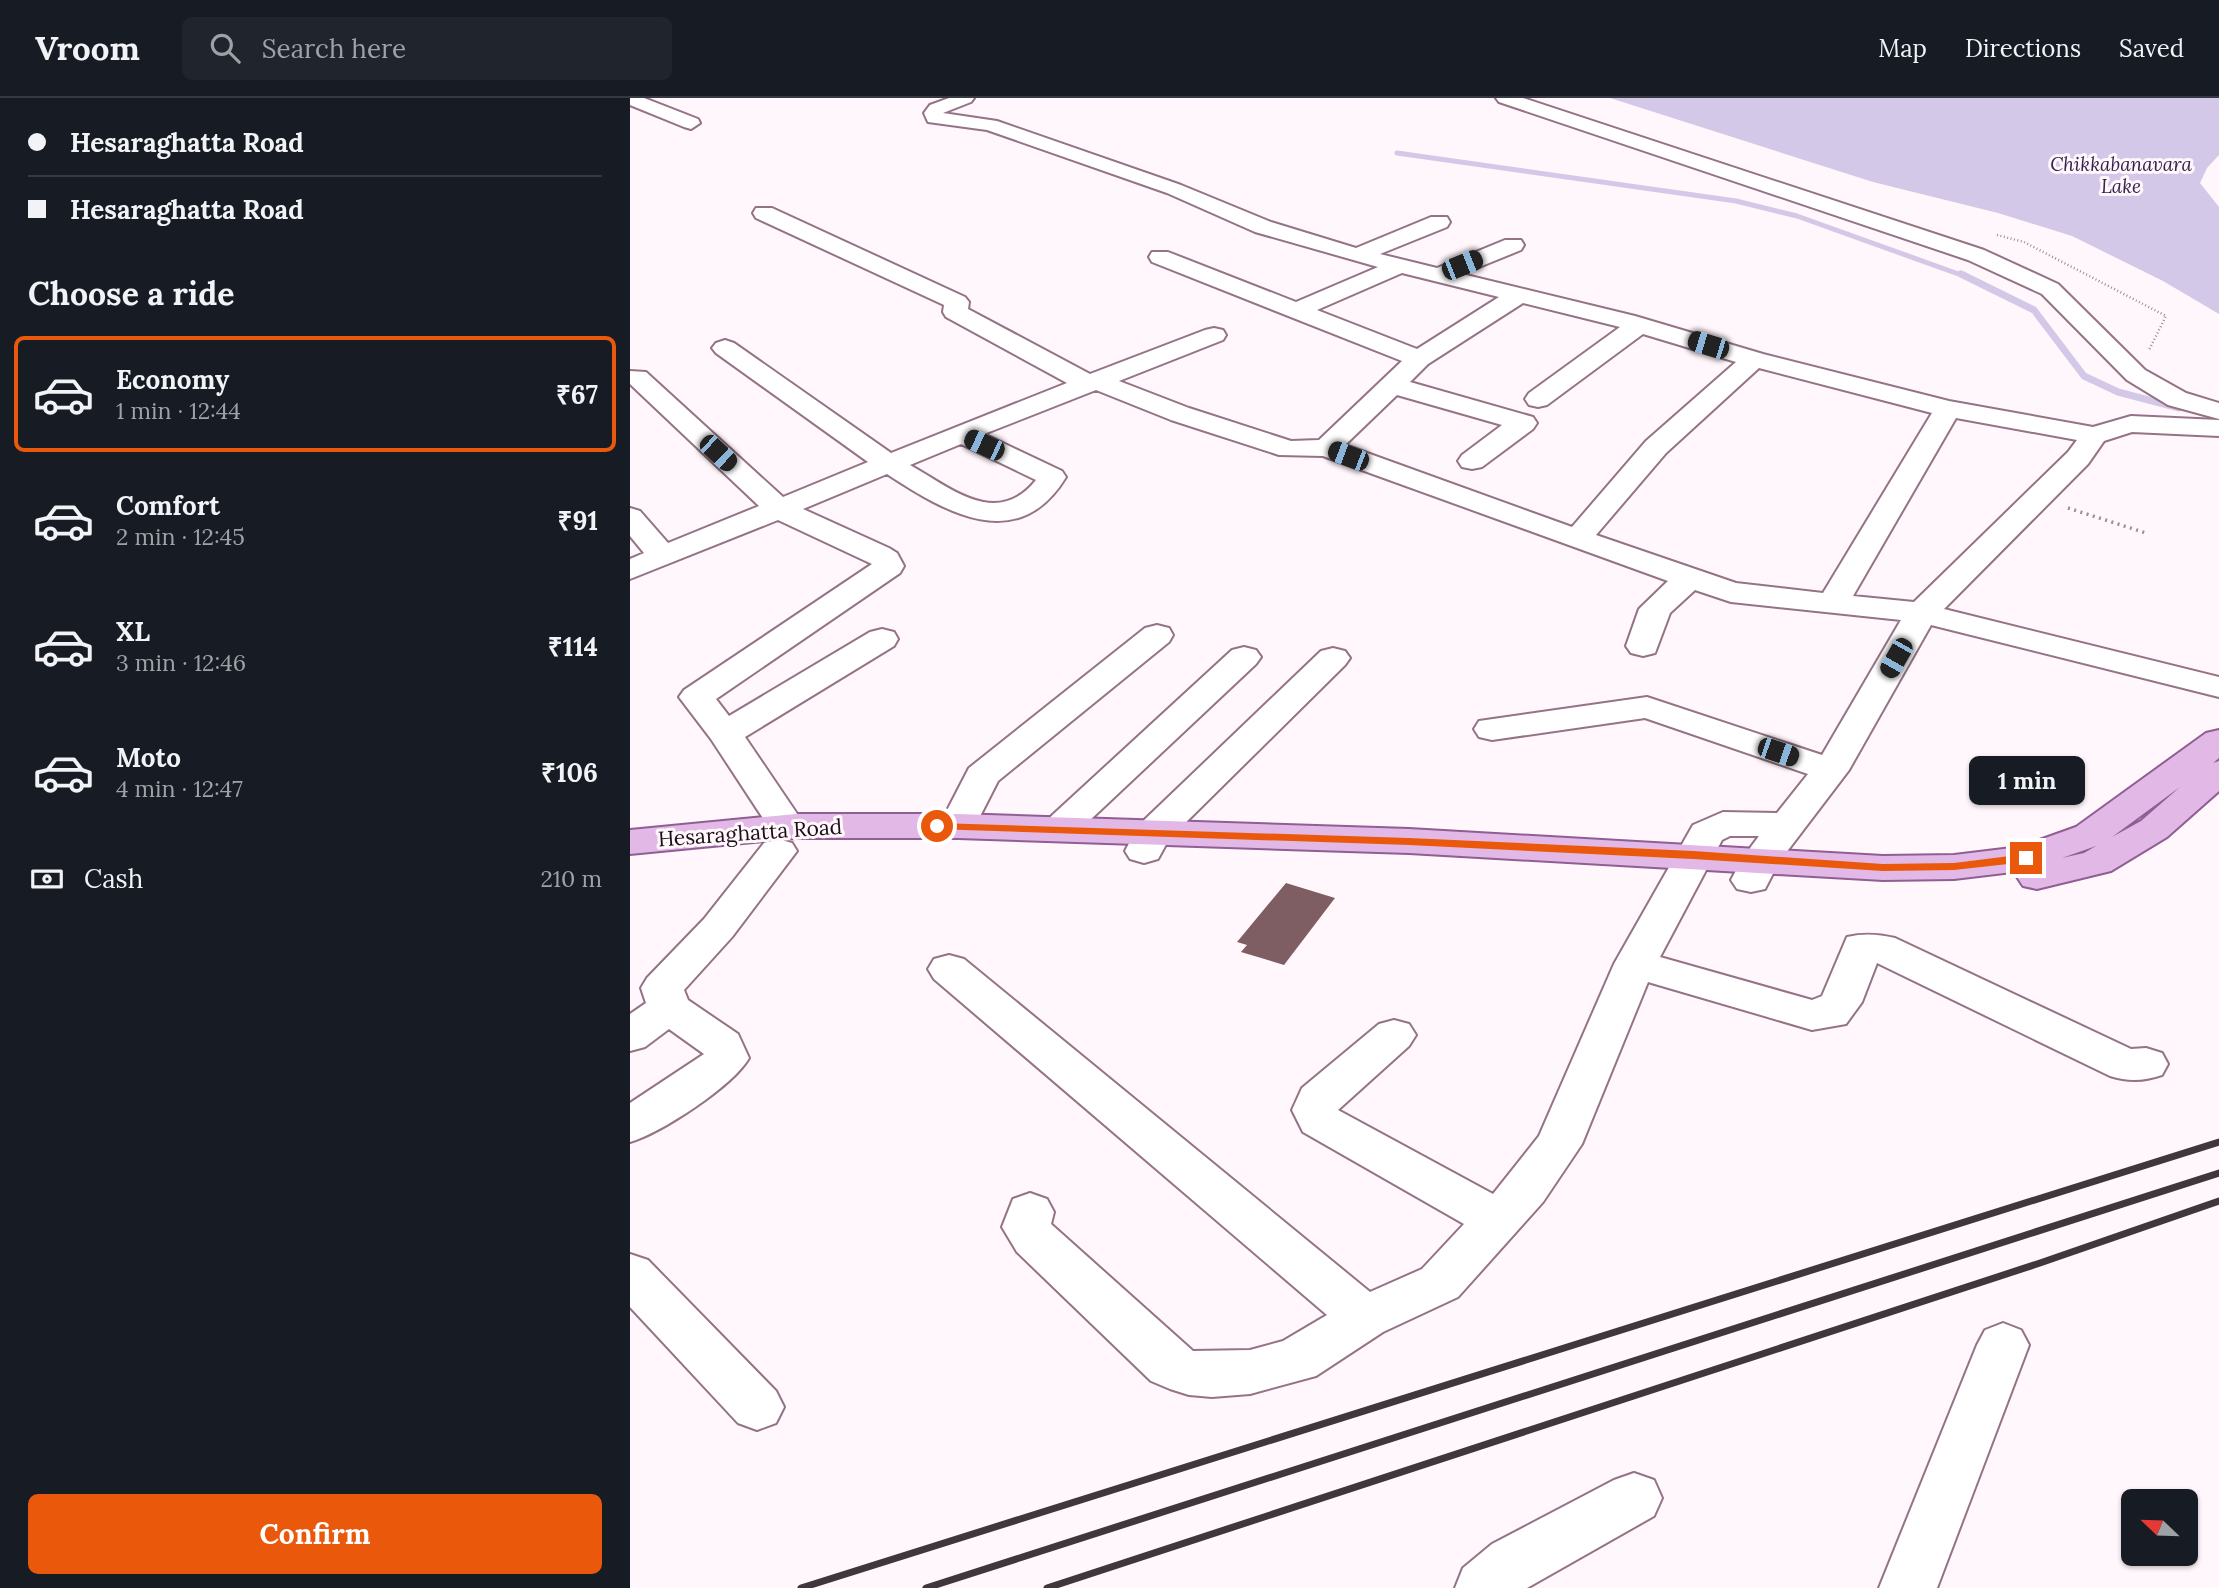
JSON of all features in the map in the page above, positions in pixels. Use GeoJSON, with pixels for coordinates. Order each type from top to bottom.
{"type":"FeatureCollection","features":[{"type":"Feature","properties":{"kind":"main road"},"geometry":{"type":"LineString","coordinates":[[1756,870],[1954,867],[2026,858],[2090,835],[2219,741]]}},
{"type":"Feature","properties":{"kind":"main road"},"geometry":{"type":"LineString","coordinates":[[630,867],[783,839],[914,846],[1148,842],[1688,865],[1945,887],[2012,883],[2097,862],[2154,829],[2214,782]]}},
{"type":"Feature","properties":{"kind":"main road","name":"Hesaraghatta Road"},"geometry":{"type":"LineString","coordinates":[[630,842],[783,839],[958,826],[1059,830],[1148,842]]}},
{"type":"Feature","properties":{"kind":"street"},"geometry":{"type":"LineString","coordinates":[[638,102],[677,98]]}},
{"type":"Feature","properties":{"kind":"street"},"geometry":{"type":"LineString","coordinates":[[965,98],[937,109],[933,113],[935,118],[990,125],[1174,189],[1263,227],[1357,255],[1639,325],[1754,359],[1948,409],[2094,435],[2131,424],[2219,428]]}},
{"type":"Feature","properties":{"kind":"street"},"geometry":{"type":"LineString","coordinates":[[1505,98],[1976,255],[2050,289],[2136,374],[2177,399],[2219,411]]}},
{"type":"Feature","properties":{"kind":"street"},"geometry":{"type":"LineString","coordinates":[[638,102],[691,123]]}},
{"type":"Feature","properties":{"kind":"street"},"geometry":{"type":"LineString","coordinates":[[764,213],[957,302],[955,312],[1093,382],[1180,414],[1289,449],[1326,447],[1731,592],[1922,613],[2219,687]]}},
{"type":"Feature","properties":{"kind":"street"},"geometry":{"type":"LineString","coordinates":[[1357,255],[1439,222]]}},
{"type":"Feature","properties":{"kind":"street"},"geometry":{"type":"LineString","coordinates":[[1437,276],[1513,245]]}},
{"type":"Feature","properties":{"kind":"street"},"geometry":{"type":"LineString","coordinates":[[1160,257],[1419,359]]}},
{"type":"Feature","properties":{"kind":"street"},"geometry":{"type":"LineString","coordinates":[[1294,311],[1399,266]]}},
{"type":"Feature","properties":{"kind":"street"},"geometry":{"type":"LineString","coordinates":[[1326,447],[1419,359],[1517,296]]}},
{"type":"Feature","properties":{"kind":"street"},"geometry":{"type":"LineString","coordinates":[[1538,399],[1639,325]]}},
{"type":"Feature","properties":{"kind":"street"},"geometry":{"type":"LineString","coordinates":[[630,570],[962,434],[1214,335]]}},
{"type":"Feature","properties":{"kind":"street"},"geometry":{"type":"LineString","coordinates":[[725,348],[888,465],[972,510],[986,513],[1027,505],[1045,491],[1052,477],[962,434]]}},
{"type":"Feature","properties":{"kind":"street"},"geometry":{"type":"LineString","coordinates":[[1577,539],[1656,447],[1754,359]]}},
{"type":"Feature","properties":{"kind":"street"},"geometry":{"type":"LineString","coordinates":[[630,1125],[715,1070],[727,1058],[722,1045],[668,1008],[662,989],[718,929],[783,839],[725,734],[696,697],[889,566],[878,554],[779,509],[637,377]]}},
{"type":"Feature","properties":{"kind":"street"},"geometry":{"type":"LineString","coordinates":[[1392,385],[1524,423],[1472,461]]}},
{"type":"Feature","properties":{"kind":"street"},"geometry":{"type":"LineString","coordinates":[[1833,603],[1948,409]]}},
{"type":"Feature","properties":{"kind":"street"},"geometry":{"type":"LineString","coordinates":[[1756,870],[1831,770],[1922,613],[2078,458],[2094,435]]}},
{"type":"Feature","properties":{"kind":"street"},"geometry":{"type":"LineString","coordinates":[[630,517],[663,557]]}},
{"type":"Feature","properties":{"kind":"street"},"geometry":{"type":"LineString","coordinates":[[1643,646],[1655,609],[1690,578]]}},
{"type":"Feature","properties":{"kind":"street"},"geometry":{"type":"LineString","coordinates":[[958,826],[982,776],[1157,635]]}},
{"type":"Feature","properties":{"kind":"street"},"geometry":{"type":"LineString","coordinates":[[725,734],[882,639]]}},
{"type":"Feature","properties":{"kind":"street"},"geometry":{"type":"LineString","coordinates":[[1059,830],[1244,657]]}},
{"type":"Feature","properties":{"kind":"street"},"geometry":{"type":"LineString","coordinates":[[1148,842],[1333,658]]}},
{"type":"Feature","properties":{"kind":"street"},"geometry":{"type":"LineString","coordinates":[[1492,729],[1647,707],[1831,770]]}},
{"type":"Feature","properties":{"kind":"street"},"geometry":{"type":"LineString","coordinates":[[1030,1212],[1026,1227],[1034,1238],[1170,1365],[1189,1373],[1212,1375],[1250,1372],[1297,1360],[1365,1317],[1440,1283],[1499,1220],[1559,1144],[1635,964],[1707,833],[1723,824],[1788,825]]}},
{"type":"Feature","properties":{"kind":"street"},"geometry":{"type":"LineString","coordinates":[[1635,964],[1812,1015],[1831,1013],[1841,1002],[1862,947],[1880,948],[2126,1065],[2146,1064]]}},
{"type":"Feature","properties":{"kind":"street"},"geometry":{"type":"LineString","coordinates":[[949,969],[1365,1317]]}},
{"type":"Feature","properties":{"kind":"street"},"geometry":{"type":"LineString","coordinates":[[630,1036],[668,1008]]}},
{"type":"Feature","properties":{"kind":"street"},"geometry":{"type":"LineString","coordinates":[[1394,1035],[1318,1100],[1315,1110],[1318,1120],[1499,1220]]}},
{"type":"Feature","properties":{"kind":"street"},"geometry":{"type":"LineString","coordinates":[[630,1274],[757,1408]]}},
{"type":"Feature","properties":{"kind":"street"},"geometry":{"type":"LineString","coordinates":[[1908,1588],[2003,1345]]}},
{"type":"Feature","properties":{"kind":"street"},"geometry":{"type":"LineString","coordinates":[[1484,1588],[1513,1563],[1634,1498]]}},
{"type":"Feature","properties":{"kind":"path"},"geometry":{"type":"LineString","coordinates":[[2037,499],[2146,533]]}},
{"type":"Feature","properties":{"kind":"water","name":"Chikkabanavara Lake"},"geometry":{"type":"Polygon","coordinates":[[[1610,98],[2219,98],[2219,155],[2207,168],[2200,183],[2219,207],[2219,314],[2163,281],[2072,236],[1998,213],[1873,182],[1610,98]]]}},
{"type":"Feature","properties":{"kind":"building"},"geometry":{"type":"Polygon","coordinates":[[[1286,883],[1335,898],[1284,965],[1241,952],[1247,945],[1237,942],[1286,883]]]}},
{"type":"Feature","properties":{"kind":"waterway"},"geometry":{"type":"LineString","coordinates":[[1397,153],[1736,201],[1797,216],[1964,276]]}},
{"type":"Feature","properties":{"kind":"waterway"},"geometry":{"type":"LineString","coordinates":[[1961,274],[2034,310],[2084,376],[2118,392],[2179,408]]}},
{"type":"Feature","properties":{"kind":"railway"},"geometry":{"type":"LineString","coordinates":[[801,1588],[2219,1142]]}},
{"type":"Feature","properties":{"kind":"railway"},"geometry":{"type":"LineString","coordinates":[[926,1588],[2219,1173]]}},
{"type":"Feature","properties":{"kind":"railway"},"geometry":{"type":"LineString","coordinates":[[1047,1588],[2040,1263],[2219,1201]]}},
{"type":"Feature","properties":{"kind":"route"},"geometry":{"type":"LineString","coordinates":[[937,826],[1409,841],[1693,855],[1883,868],[1954,867],[2026,858]]}}]}
